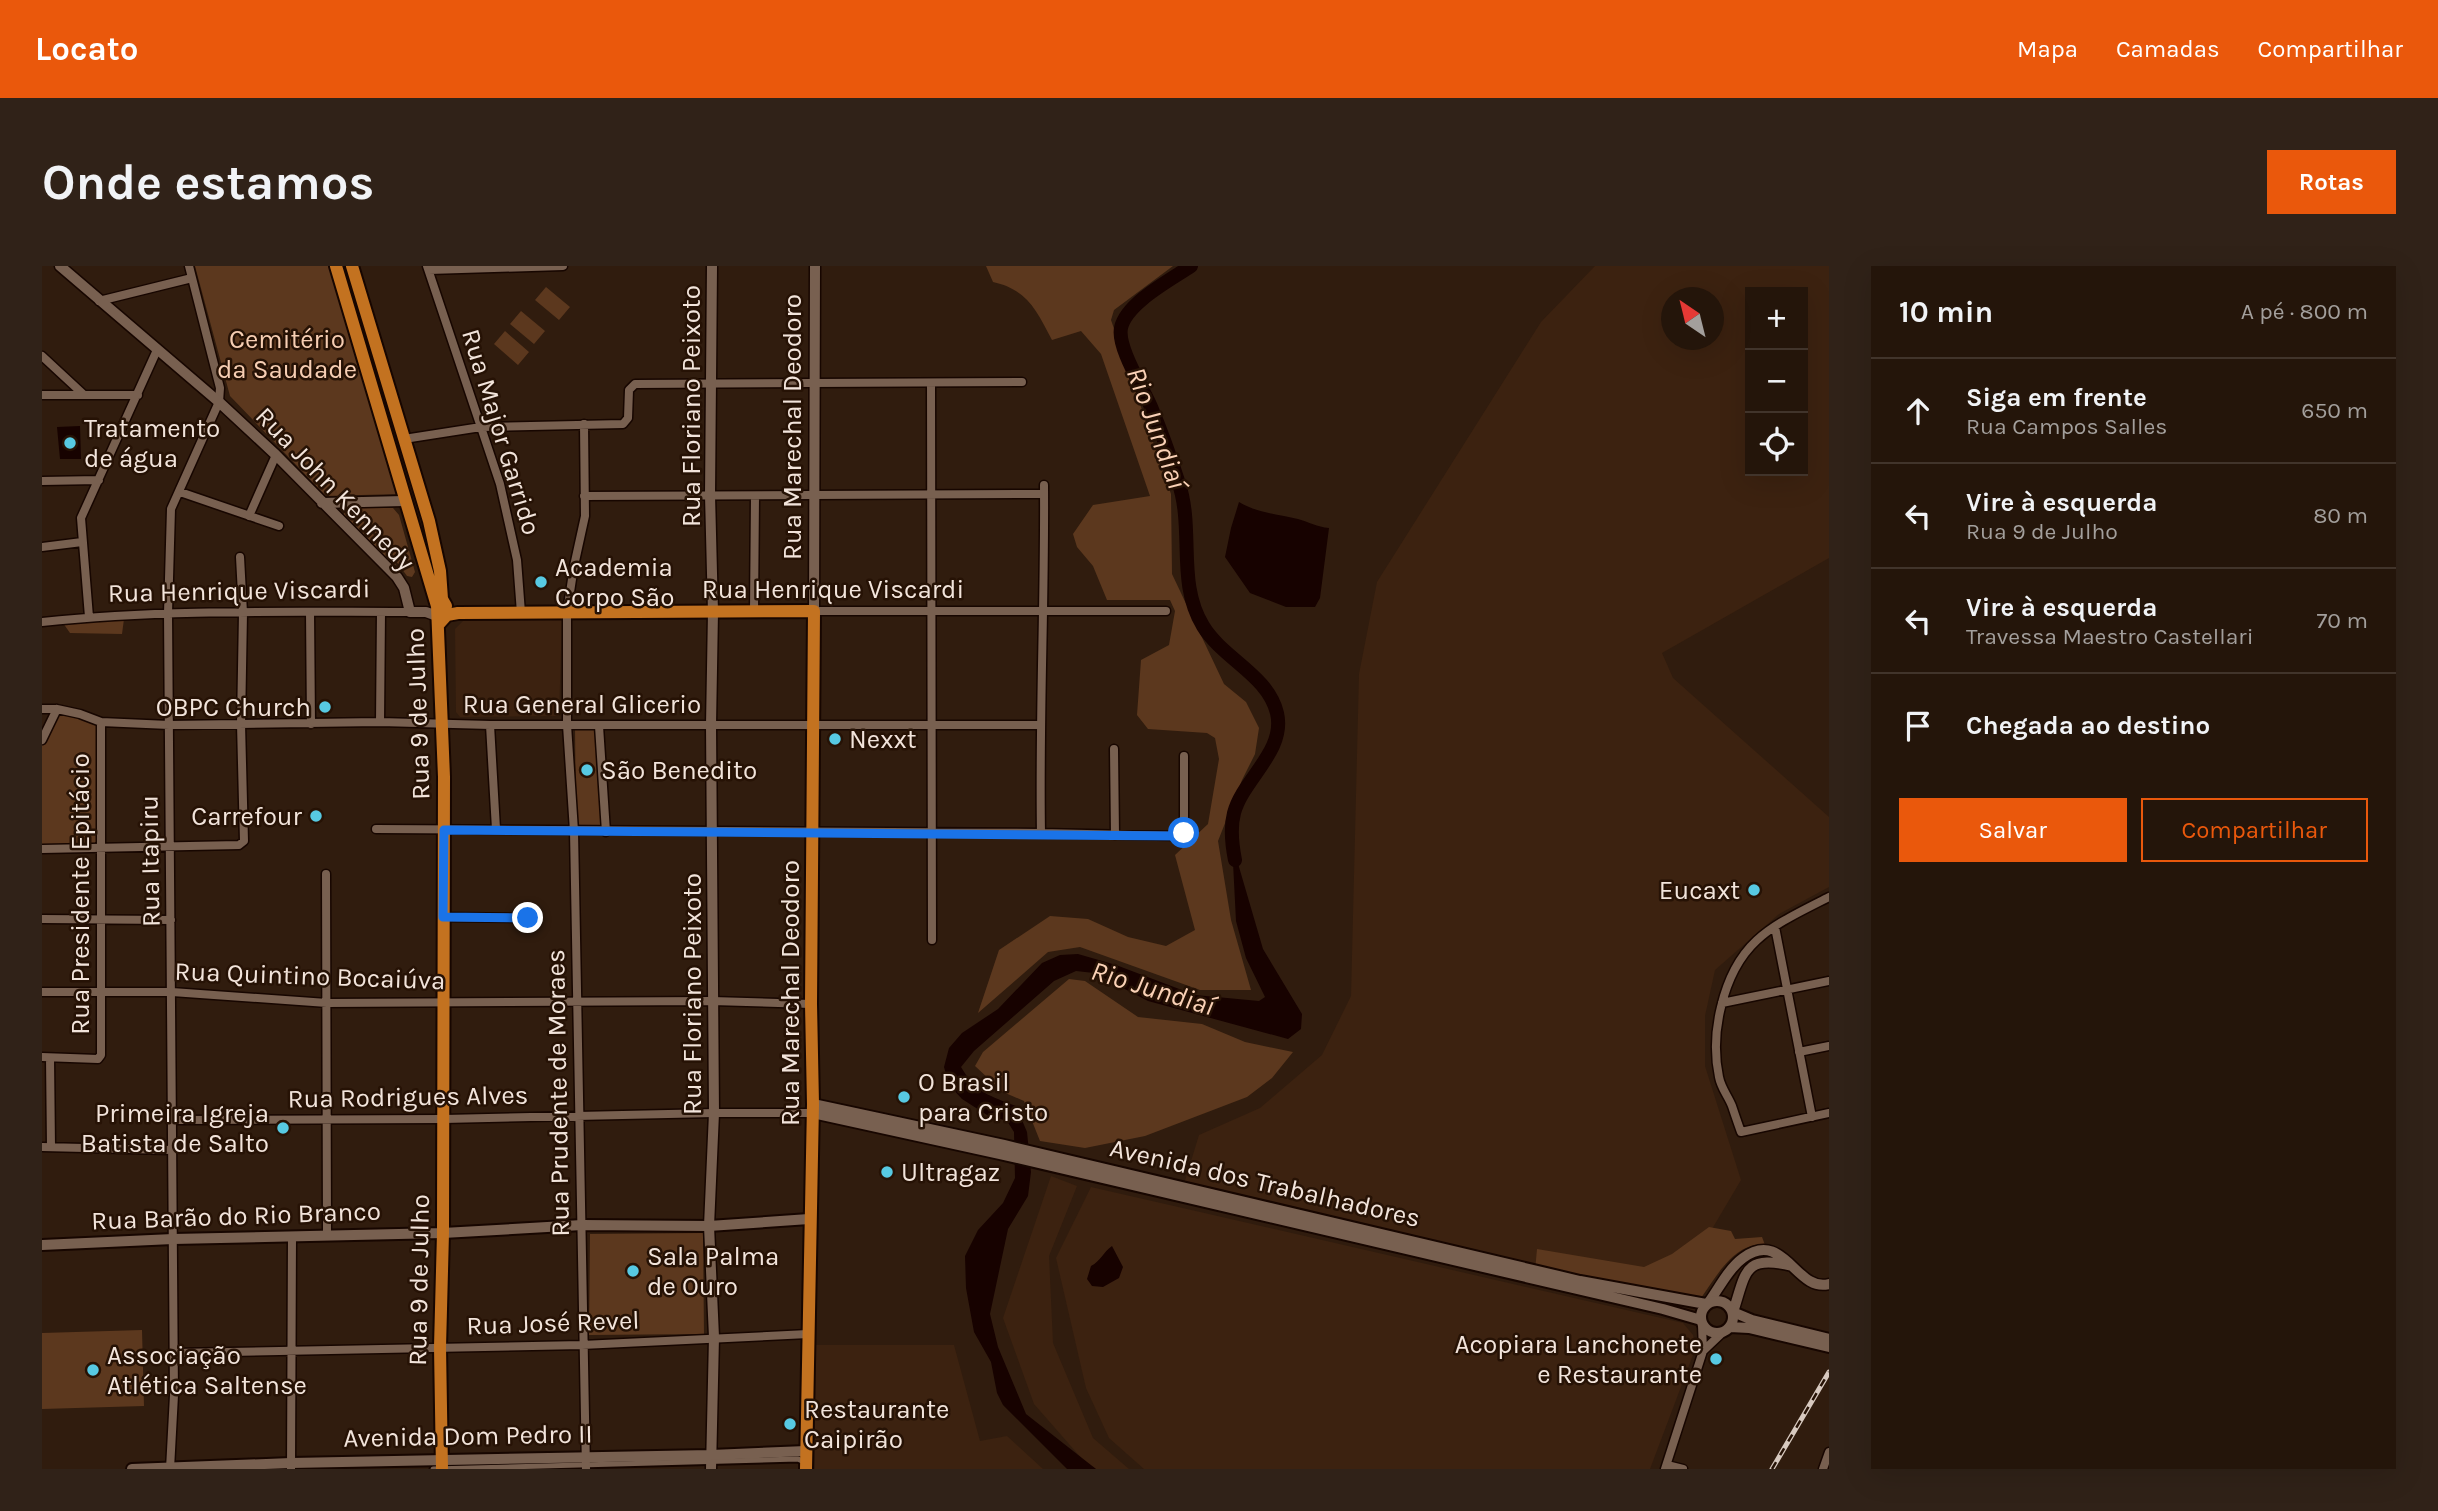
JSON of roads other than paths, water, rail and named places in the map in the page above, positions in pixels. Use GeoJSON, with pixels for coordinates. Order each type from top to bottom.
{"type":"FeatureCollection","features":[{"type":"Feature","properties":{"kind":"main road","name":"Rua 9 de Julho"},"geometry":{"type":"LineString","coordinates":[[336,266],[436,612]]}},
{"type":"Feature","properties":{"kind":"main road","name":"Rua 9 de Julho"},"geometry":{"type":"LineString","coordinates":[[352,266],[390,387],[438,559],[436,612],[444,830],[440,1466]]}},
{"type":"Feature","properties":{"kind":"main road"},"geometry":{"type":"LineString","coordinates":[[404,501],[411,502],[419,510],[428,546],[438,559]]}},
{"type":"Feature","properties":{"kind":"main road","name":"Rua 9 de Julho"},"geometry":{"type":"LineString","coordinates":[[436,612],[447,608],[458,613]]}},
{"type":"Feature","properties":{"kind":"main road","name":"Rua Henrique Viscardi"},"geometry":{"type":"LineString","coordinates":[[458,613],[814,611]]}},
{"type":"Feature","properties":{"kind":"main road","name":"Rua Marechal Deodoro"},"geometry":{"type":"LineString","coordinates":[[806,1461],[813,1108],[811,1004],[814,611]]}},
{"type":"Feature","properties":{"kind":"main road"},"geometry":{"type":"LineString","coordinates":[[436,612],[447,615],[458,613]]}},
{"type":"Feature","properties":{"kind":"main road","name":"Avenida dos Trabalhadores"},"geometry":{"type":"LineString","coordinates":[[813,1108],[1002,1149],[1663,1309],[1701,1323]]}},
{"type":"Feature","properties":{"kind":"main road","name":"Avenida dos Trabalhadores"},"geometry":{"type":"LineString","coordinates":[[1048,1161],[1632,1292],[1708,1303]]}},
{"type":"Feature","properties":{"kind":"main road","name":"Rua Barão do Rio Branco"},"geometry":{"type":"LineString","coordinates":[[42,1245],[443,1233],[582,1225],[709,1226],[809,1219]]}},
{"type":"Feature","properties":{"kind":"main road"},"geometry":{"type":"LineString","coordinates":[[1726,1329],[1734,1318],[1733,1312],[1721,1301],[1708,1303],[1702,1310],[1701,1323],[1710,1332],[1749,1328],[1824,1342]]}},
{"type":"Feature","properties":{"kind":"main road"},"geometry":{"type":"LineString","coordinates":[[1733,1312],[1824,1342]]}},
{"type":"Feature","properties":{"kind":"main road","name":"Avenida Dom Pedro II"},"geometry":{"type":"LineString","coordinates":[[132,1469],[806,1461]]}},
{"type":"Feature","properties":{"kind":"street","name":"Rua John Kennedy"},"geometry":{"type":"LineString","coordinates":[[60,266],[219,402],[276,456],[397,577],[404,589],[410,612]]}},
{"type":"Feature","properties":{"kind":"street","name":"Rua Itapiru"},"geometry":{"type":"LineString","coordinates":[[170,1468],[174,1353],[168,613],[171,509],[219,402],[219,378],[189,266]]}},
{"type":"Feature","properties":{"kind":"street"},"geometry":{"type":"LineString","coordinates":[[428,268],[563,266]]}},
{"type":"Feature","properties":{"kind":"street","name":"Rua Floriano Peixoto"},"geometry":{"type":"LineString","coordinates":[[711,1462],[714,1337],[709,1226],[714,1113],[710,725],[713,612],[710,495],[712,266]]}},
{"type":"Feature","properties":{"kind":"street","name":"Rua Marechal Deodoro"},"geometry":{"type":"LineString","coordinates":[[814,611],[815,266]]}},
{"type":"Feature","properties":{"kind":"street","name":"Rua Major Garrido"},"geometry":{"type":"LineString","coordinates":[[428,268],[511,526],[521,612]]}},
{"type":"Feature","properties":{"kind":"street"},"geometry":{"type":"LineString","coordinates":[[99,301],[192,278]]}},
{"type":"Feature","properties":{"kind":"street"},"geometry":{"type":"LineString","coordinates":[[89,617],[81,518],[158,350]]}},
{"type":"Feature","properties":{"kind":"street"},"geometry":{"type":"LineString","coordinates":[[42,356],[83,394]]}},
{"type":"Feature","properties":{"kind":"street"},"geometry":{"type":"LineString","coordinates":[[404,439],[481,427],[619,424],[626,422],[629,390],[635,384],[1022,382]]}},
{"type":"Feature","properties":{"kind":"street"},"geometry":{"type":"LineString","coordinates":[[931,383],[932,940]]}},
{"type":"Feature","properties":{"kind":"street"},"geometry":{"type":"LineString","coordinates":[[42,395],[138,396]]}},
{"type":"Feature","properties":{"kind":"street","name":"Rua Prudente de Moraes"},"geometry":{"type":"LineString","coordinates":[[584,424],[585,516],[567,612],[567,725],[574,831],[586,1463]]}},
{"type":"Feature","properties":{"kind":"street"},"geometry":{"type":"LineString","coordinates":[[249,516],[276,456]]}},
{"type":"Feature","properties":{"kind":"street"},"geometry":{"type":"LineString","coordinates":[[42,481],[99,480]]}},
{"type":"Feature","properties":{"kind":"street"},"geometry":{"type":"LineString","coordinates":[[584,496],[814,496],[1044,489],[1045,611],[1039,725],[1041,833]]}},
{"type":"Feature","properties":{"kind":"street"},"geometry":{"type":"LineString","coordinates":[[180,492],[279,526]]}},
{"type":"Feature","properties":{"kind":"street"},"geometry":{"type":"LineString","coordinates":[[754,612],[755,496]]}},
{"type":"Feature","properties":{"kind":"street"},"geometry":{"type":"LineString","coordinates":[[322,503],[404,501]]}},
{"type":"Feature","properties":{"kind":"street"},"geometry":{"type":"LineString","coordinates":[[339,520],[341,508],[348,502]]}},
{"type":"Feature","properties":{"kind":"street"},"geometry":{"type":"LineString","coordinates":[[42,547],[82,542]]}},
{"type":"Feature","properties":{"kind":"street"},"geometry":{"type":"LineString","coordinates":[[42,849],[239,845],[245,839],[240,557]]}},
{"type":"Feature","properties":{"kind":"street","name":"Rua Henrique Viscardi"},"geometry":{"type":"LineString","coordinates":[[814,611],[1166,611]]}},
{"type":"Feature","properties":{"kind":"street"},"geometry":{"type":"LineString","coordinates":[[310,612],[311,724]]}},
{"type":"Feature","properties":{"kind":"street"},"geometry":{"type":"LineString","coordinates":[[380,722],[381,612]]}},
{"type":"Feature","properties":{"kind":"street","name":"Rua Henrique Viscardi"},"geometry":{"type":"LineString","coordinates":[[42,622],[168,613],[436,612]]}},
{"type":"Feature","properties":{"kind":"street","name":"Rua General Glicerio"},"geometry":{"type":"LineString","coordinates":[[42,709],[80,714],[101,722],[169,725],[380,722],[599,726],[1039,725]]}},
{"type":"Feature","properties":{"kind":"street"},"geometry":{"type":"LineString","coordinates":[[42,740],[57,709]]}},
{"type":"Feature","properties":{"kind":"street","name":"Rua Presidente Epitácio"},"geometry":{"type":"LineString","coordinates":[[46,1057],[99,1059],[101,1055],[101,722]]}},
{"type":"Feature","properties":{"kind":"street"},"geometry":{"type":"LineString","coordinates":[[490,725],[496,829]]}},
{"type":"Feature","properties":{"kind":"street"},"geometry":{"type":"LineString","coordinates":[[599,726],[606,831]]}},
{"type":"Feature","properties":{"kind":"street"},"geometry":{"type":"LineString","coordinates":[[1114,749],[1115,835]]}},
{"type":"Feature","properties":{"kind":"street"},"geometry":{"type":"LineString","coordinates":[[376,829],[1179,836],[1184,833],[1184,756]]}},
{"type":"Feature","properties":{"kind":"street"},"geometry":{"type":"LineString","coordinates":[[326,874],[327,1235]]}},
{"type":"Feature","properties":{"kind":"street"},"geometry":{"type":"LineString","coordinates":[[1829,897],[1775,927],[1753,943],[1737,961],[1722,1003],[1716,1028],[1715,1049],[1719,1077],[1741,1132],[1829,1113]]}},
{"type":"Feature","properties":{"kind":"street"},"geometry":{"type":"LineString","coordinates":[[443,917],[528,918]]}},
{"type":"Feature","properties":{"kind":"street"},"geometry":{"type":"LineString","coordinates":[[42,919],[172,920]]}},
{"type":"Feature","properties":{"kind":"street"},"geometry":{"type":"LineString","coordinates":[[1775,927],[1812,1117]]}},
{"type":"Feature","properties":{"kind":"street"},"geometry":{"type":"LineString","coordinates":[[1722,1003],[1829,981]]}},
{"type":"Feature","properties":{"kind":"street","name":"Rua Quintino Bocaiúva"},"geometry":{"type":"LineString","coordinates":[[42,992],[172,992],[327,1003],[712,1001],[811,1004]]}},
{"type":"Feature","properties":{"kind":"street"},"geometry":{"type":"LineString","coordinates":[[1799,1052],[1829,1046]]}},
{"type":"Feature","properties":{"kind":"street"},"geometry":{"type":"LineString","coordinates":[[46,1057],[47,1147],[171,1150]]}},
{"type":"Feature","properties":{"kind":"street","name":"Rua Rodrigues Alves"},"geometry":{"type":"LineString","coordinates":[[171,1120],[443,1119],[813,1108]]}},
{"type":"Feature","properties":{"kind":"street"},"geometry":{"type":"LineString","coordinates":[[291,1466],[292,1237]]}},
{"type":"Feature","properties":{"kind":"street"},"geometry":{"type":"LineString","coordinates":[[1708,1303],[1731,1270],[1745,1256],[1758,1252],[1775,1252],[1785,1258],[1808,1282],[1819,1286],[1829,1284]]}},
{"type":"Feature","properties":{"kind":"street"},"geometry":{"type":"LineString","coordinates":[[1733,1312],[1748,1269],[1766,1262],[1793,1266]]}},
{"type":"Feature","properties":{"kind":"street"},"geometry":{"type":"LineString","coordinates":[[1683,1469],[1666,1467],[1703,1351],[1701,1323]]}},
{"type":"Feature","properties":{"kind":"street"},"geometry":{"type":"LineString","coordinates":[[1703,1351],[1726,1329]]}},
{"type":"Feature","properties":{"kind":"street","name":"Rua José Revel"},"geometry":{"type":"LineString","coordinates":[[174,1353],[582,1345],[808,1334]]}},
{"type":"Feature","properties":{"kind":"street"},"geometry":{"type":"LineString","coordinates":[[1823,1469],[1829,1451]]}},
{"type":"Feature","properties":{"kind":"water","name":"Tratamento de água"},"geometry":{"type":"Polygon","coordinates":[[[80,426],[81,459],[60,459],[57,427],[80,426]]]}},
{"type":"Feature","properties":{"kind":"water"},"geometry":{"type":"Polygon","coordinates":[[[1239,502],[1260,511],[1329,528],[1320,598],[1315,607],[1286,607],[1250,593],[1225,557],[1239,502]]]}},
{"type":"Feature","properties":{"kind":"water"},"geometry":{"type":"Polygon","coordinates":[[[1232,843],[1263,949],[1302,1014],[1301,1029],[1288,1039],[1148,1001],[1094,973],[1076,971],[1054,981],[974,1051],[961,1067],[978,1088],[1016,1106],[1027,1132],[1031,1172],[1028,1196],[1008,1229],[990,1314],[998,1347],[1026,1414],[1096,1469],[1067,1469],[1003,1405],[997,1393],[991,1362],[974,1332],[966,1288],[965,1256],[978,1230],[1003,1203],[1015,1178],[1014,1132],[1007,1121],[987,1115],[962,1099],[949,1085],[944,1067],[949,1048],[962,1033],[998,1009],[1042,963],[1060,955],[1078,954],[1116,965],[1195,995],[1259,1001],[1265,997],[1246,958],[1236,921],[1232,843]]]}},
{"type":"Feature","properties":{"kind":"water"},"geometry":{"type":"Polygon","coordinates":[[[1112,1246],[1123,1267],[1119,1278],[1103,1287],[1092,1286],[1087,1279],[1091,1266],[1112,1246]]]}},
{"type":"Feature","properties":{"kind":"waterway","name":"Rio Jundiaí"},"geometry":{"type":"LineString","coordinates":[[1191,266],[1140,301],[1125,319],[1121,336],[1127,356],[1158,425],[1183,499],[1190,592],[1195,609],[1212,638],[1264,688],[1277,713],[1278,727],[1270,752],[1246,788],[1234,813],[1232,836],[1235,860]]}},
{"type":"Feature","properties":{"kind":"railway"},"geometry":{"type":"LineString","coordinates":[[1772,1469],[1829,1372]]}},
{"type":"Feature","properties":{"kind":"place","name":"Tratamento de água"},"geometry":{"type":"Point","coordinates":[70,443]}},
{"type":"Feature","properties":{"kind":"place","name":"Academia Corpo São"},"geometry":{"type":"Point","coordinates":[541,582]}},
{"type":"Feature","properties":{"kind":"place","name":"OBPC Church"},"geometry":{"type":"Point","coordinates":[325,707]}},
{"type":"Feature","properties":{"kind":"place","name":"Nexxt"},"geometry":{"type":"Point","coordinates":[835,739]}},
{"type":"Feature","properties":{"kind":"place","name":"São Benedito"},"geometry":{"type":"Point","coordinates":[587,770]}},
{"type":"Feature","properties":{"kind":"place","name":"Carrefour"},"geometry":{"type":"Point","coordinates":[316,816]}},
{"type":"Feature","properties":{"kind":"place","name":"Eucaxt"},"geometry":{"type":"Point","coordinates":[1754,890]}},
{"type":"Feature","properties":{"kind":"place","name":"O Brasil para Cristo"},"geometry":{"type":"Point","coordinates":[904,1097]}},
{"type":"Feature","properties":{"kind":"place","name":"Primeira Igreja Batista de Salto"},"geometry":{"type":"Point","coordinates":[283,1128]}},
{"type":"Feature","properties":{"kind":"place","name":"Ultragaz"},"geometry":{"type":"Point","coordinates":[887,1172]}},
{"type":"Feature","properties":{"kind":"place","name":"Sala Palma de Ouro"},"geometry":{"type":"Point","coordinates":[633,1271]}},
{"type":"Feature","properties":{"kind":"place","name":"Acopiara Lanchonete e Restaurante"},"geometry":{"type":"Point","coordinates":[1716,1359]}},
{"type":"Feature","properties":{"kind":"place","name":"Associação Atlética Saltense"},"geometry":{"type":"Point","coordinates":[93,1370]}},
{"type":"Feature","properties":{"kind":"place","name":"Restaurante Caipirão"},"geometry":{"type":"Point","coordinates":[790,1424]}},
{"type":"Feature","properties":{"kind":"park label","name":"Cemitério da Saudade"},"geometry":{"type":"Point","coordinates":[287,354]}}]}
